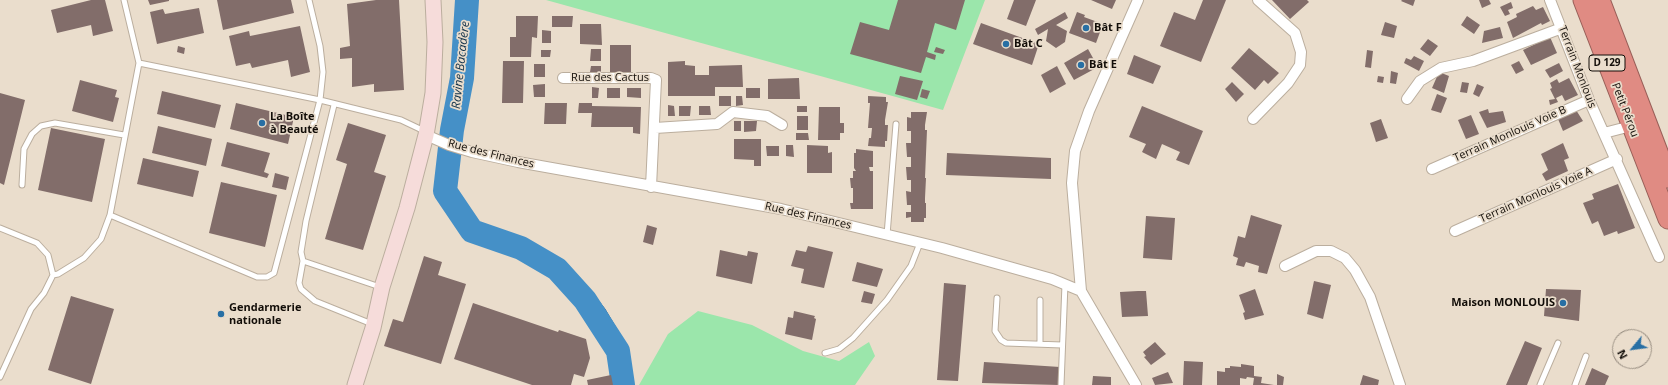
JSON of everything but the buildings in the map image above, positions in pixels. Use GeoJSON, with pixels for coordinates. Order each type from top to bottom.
{"type":"FeatureCollection","features":[{"type":"Feature","properties":{"kind":"highway","name":"Petit Pérou"},"geometry":{"type":"LineString","coordinates":[[1583,0],[1639,124],[1668,178]]}},
{"type":"Feature","properties":{"kind":"highway","name":"Petit Pérou"},"geometry":{"type":"LineString","coordinates":[[1600,0],[1668,219]]}},
{"type":"Feature","properties":{"kind":"street"},"geometry":{"type":"LineString","coordinates":[[355,385],[374,325],[382,287],[407,208],[426,135],[433,93],[435,42],[433,0]]}},
{"type":"Feature","properties":{"kind":"street"},"geometry":{"type":"LineString","coordinates":[[1136,385],[1080,291],[1072,183],[1075,151],[1089,110],[1138,0]]}},
{"type":"Feature","properties":{"kind":"street"},"geometry":{"type":"LineString","coordinates":[[1253,119],[1288,83],[1300,65],[1301,52],[1295,33],[1258,0]]}},
{"type":"Feature","properties":{"kind":"street","name":"Terrain Monlouis"},"geometry":{"type":"LineString","coordinates":[[1550,0],[1589,100],[1617,159],[1659,257]]}},
{"type":"Feature","properties":{"kind":"street"},"geometry":{"type":"LineString","coordinates":[[1407,99],[1420,81],[1441,68],[1473,61],[1562,28]]}},
{"type":"Feature","properties":{"kind":"street","name":"Rue des Cactus"},"geometry":{"type":"LineString","coordinates":[[563,78],[654,78],[656,82],[652,187]]}},
{"type":"Feature","properties":{"kind":"street","name":"Terrain Monlouis Voie B"},"geometry":{"type":"LineString","coordinates":[[1432,169],[1589,100]]}},
{"type":"Feature","properties":{"kind":"street"},"geometry":{"type":"LineString","coordinates":[[655,128],[717,124],[733,112],[767,116],[782,125]]}},
{"type":"Feature","properties":{"kind":"street"},"geometry":{"type":"LineString","coordinates":[[1604,133],[1639,124]]}},
{"type":"Feature","properties":{"kind":"street","name":"Rue des Finances"},"geometry":{"type":"LineString","coordinates":[[426,135],[460,149],[518,162],[781,209],[920,243],[1065,284],[1080,291]]}},
{"type":"Feature","properties":{"kind":"street","name":"Terrain Monlouis Voie A"},"geometry":{"type":"LineString","coordinates":[[1455,231],[1617,159]]}},
{"type":"Feature","properties":{"kind":"street"},"geometry":{"type":"LineString","coordinates":[[1285,266],[1316,251],[1331,251],[1345,258],[1359,276],[1370,297],[1400,385]]}},
{"type":"Feature","properties":{"kind":"lane"},"geometry":{"type":"LineString","coordinates":[[53,275],[58,274],[84,258],[101,239],[110,215],[124,135],[139,63],[124,0]]}},
{"type":"Feature","properties":{"kind":"lane"},"geometry":{"type":"LineString","coordinates":[[110,215],[257,277],[274,273],[320,100],[323,72],[320,46],[309,0]]}},
{"type":"Feature","properties":{"kind":"lane"},"geometry":{"type":"LineString","coordinates":[[139,63],[320,100],[406,121],[420,129],[426,135]]}},
{"type":"Feature","properties":{"kind":"lane"},"geometry":{"type":"LineString","coordinates":[[334,104],[306,222],[301,252],[303,261],[299,283],[301,289],[306,295],[315,301],[374,325]]}},
{"type":"Feature","properties":{"kind":"lane"},"geometry":{"type":"LineString","coordinates":[[22,185],[24,149],[32,134],[41,126],[55,123],[124,135]]}},
{"type":"Feature","properties":{"kind":"lane"},"geometry":{"type":"LineString","coordinates":[[887,235],[896,124]]}},
{"type":"Feature","properties":{"kind":"lane"},"geometry":{"type":"LineString","coordinates":[[0,228],[37,243],[48,255],[53,275],[44,293],[31,309],[0,377]]}},
{"type":"Feature","properties":{"kind":"lane"},"geometry":{"type":"LineString","coordinates":[[825,353],[839,349],[854,338],[882,305],[911,266],[920,243]]}},
{"type":"Feature","properties":{"kind":"lane"},"geometry":{"type":"LineString","coordinates":[[303,261],[382,287]]}},
{"type":"Feature","properties":{"kind":"lane"},"geometry":{"type":"LineString","coordinates":[[1061,385],[1065,284]]}},
{"type":"Feature","properties":{"kind":"lane"},"geometry":{"type":"LineString","coordinates":[[997,298],[996,331],[1001,340],[1006,343],[1062,345]]}},
{"type":"Feature","properties":{"kind":"lane"},"geometry":{"type":"LineString","coordinates":[[1040,300],[1040,344]]}},
{"type":"Feature","properties":{"kind":"lane"},"geometry":{"type":"LineString","coordinates":[[1540,385],[1558,343]]}},
{"type":"Feature","properties":{"kind":"lane"},"geometry":{"type":"LineString","coordinates":[[1575,385],[1586,356]]}},
{"type":"Feature","properties":{"kind":"green space"},"geometry":{"type":"Polygon","coordinates":[[[546,0],[985,0],[943,110],[546,0]]]}},
{"type":"Feature","properties":{"kind":"green space"},"geometry":{"type":"Polygon","coordinates":[[[698,311],[752,325],[803,351],[839,361],[869,342],[875,356],[855,385],[639,385],[668,334],[698,311]]]}},
{"type":"Feature","properties":{"kind":"water"},"geometry":{"type":"Polygon","coordinates":[[[543,255],[567,269],[588,287],[605,309],[618,331],[628,370],[629,385],[619,385],[615,352],[585,300],[552,268],[539,264],[543,255]]]}},
{"type":"Feature","properties":{"kind":"waterway","name":"Ravine Bacadère"},"geometry":{"type":"LineString","coordinates":[[467,0],[462,78],[452,130],[445,191],[472,231],[521,248],[557,269],[585,300],[618,351],[623,385]]}},
{"type":"Feature","properties":{"kind":"place","name":"Bât F"},"geometry":{"type":"Point","coordinates":[1086,28]}},
{"type":"Feature","properties":{"kind":"place","name":"Bât C"},"geometry":{"type":"Point","coordinates":[1006,44]}},
{"type":"Feature","properties":{"kind":"place","name":"Bât E"},"geometry":{"type":"Point","coordinates":[1081,65]}},
{"type":"Feature","properties":{"kind":"place","name":"La Boîte à Beauté"},"geometry":{"type":"Point","coordinates":[262,123]}},
{"type":"Feature","properties":{"kind":"place","name":"Maison MONLOUIS"},"geometry":{"type":"Point","coordinates":[1563,303]}},
{"type":"Feature","properties":{"kind":"place","name":"Gendarmerie nationale"},"geometry":{"type":"Point","coordinates":[221,314]}}]}
